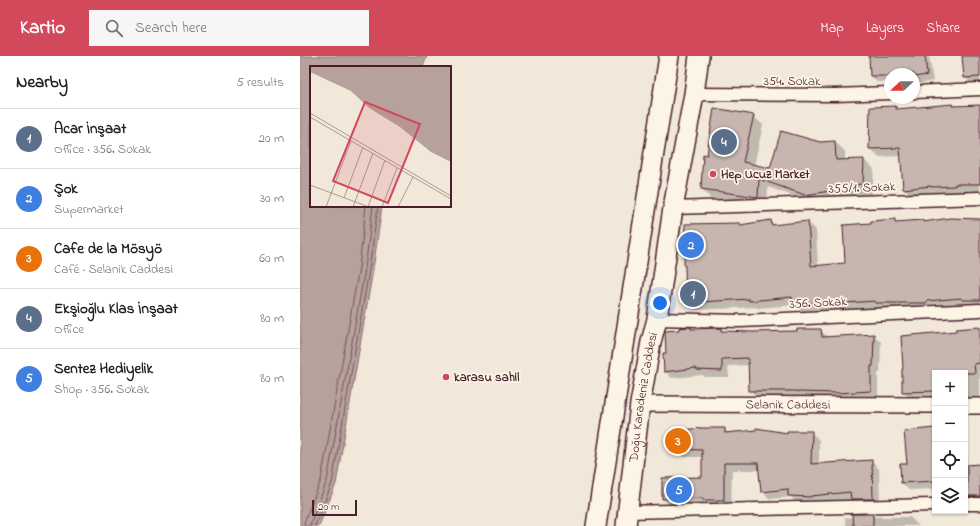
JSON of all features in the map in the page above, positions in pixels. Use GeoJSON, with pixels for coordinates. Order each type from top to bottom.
{"type":"FeatureCollection","features":[{"type":"Feature","properties":{"kind":"main road"},"geometry":{"type":"LineString","coordinates":[[596,526],[669,56]]}},
{"type":"Feature","properties":{"kind":"main road","name":"Doğu Karadeniz Caddesi"},"geometry":{"type":"LineString","coordinates":[[627,519],[640,404],[651,342],[657,319],[673,208],[694,94],[699,56]]}},
{"type":"Feature","properties":{"kind":"street"},"geometry":{"type":"LineString","coordinates":[[920,92],[980,89]]}},
{"type":"Feature","properties":{"kind":"street","name":"354. Sokak"},"geometry":{"type":"LineString","coordinates":[[694,94],[836,95],[884,92]]}},
{"type":"Feature","properties":{"kind":"street","name":"355/1. Sokak"},"geometry":{"type":"LineString","coordinates":[[673,208],[980,198]]}},
{"type":"Feature","properties":{"kind":"street","name":"356. Sokak"},"geometry":{"type":"LineString","coordinates":[[657,319],[740,321],[980,310]]}},
{"type":"Feature","properties":{"kind":"street","name":"Selanik Caddesi"},"geometry":{"type":"LineString","coordinates":[[640,404],[932,406]]}},
{"type":"Feature","properties":{"kind":"street"},"geometry":{"type":"LineString","coordinates":[[968,406],[980,406]]}},
{"type":"Feature","properties":{"kind":"street"},"geometry":{"type":"LineString","coordinates":[[968,504],[980,504]]}},
{"type":"Feature","properties":{"kind":"street"},"geometry":{"type":"LineString","coordinates":[[627,519],[932,505]]}},
{"type":"Feature","properties":{"kind":"water"},"geometry":{"type":"Polygon","coordinates":[[[300,56],[427,56],[423,66],[310,66],[310,207],[382,207],[373,270],[336,484],[319,526],[300,526],[300,56]]]}},
{"type":"Feature","properties":{"kind":"building"},"geometry":{"type":"Polygon","coordinates":[[[869,56],[925,56],[927,75],[920,76],[920,68],[884,68],[884,76],[870,76],[869,56]]]}},
{"type":"Feature","properties":{"kind":"building"},"geometry":{"type":"Polygon","coordinates":[[[962,56],[980,56],[980,77],[964,78],[962,56]]]}},
{"type":"Feature","properties":{"kind":"building"},"geometry":{"type":"Polygon","coordinates":[[[953,104],[952,106],[980,105],[980,184],[955,184],[955,186],[931,186],[903,189],[900,148],[869,149],[870,107],[896,106],[896,109],[953,104]]]}},
{"type":"Feature","properties":{"kind":"building"},"geometry":{"type":"Polygon","coordinates":[[[714,108],[754,115],[743,162],[770,168],[781,131],[820,142],[835,141],[836,160],[864,159],[863,184],[836,186],[836,190],[805,195],[759,179],[758,197],[701,189],[703,154],[707,155],[714,108]]]}},
{"type":"Feature","properties":{"kind":"building"},"geometry":{"type":"Polygon","coordinates":[[[950,218],[980,219],[980,300],[962,300],[962,298],[927,301],[927,303],[875,303],[875,301],[846,303],[846,301],[792,304],[792,297],[749,301],[749,299],[686,303],[684,266],[685,224],[740,223],[740,225],[771,220],[772,225],[808,221],[811,266],[845,263],[843,225],[871,223],[871,221],[895,219],[895,222],[923,220],[923,222],[950,218]]]}},
{"type":"Feature","properties":{"kind":"building"},"geometry":{"type":"Polygon","coordinates":[[[691,327],[691,329],[721,328],[721,331],[752,332],[821,329],[822,337],[874,334],[873,366],[871,366],[871,391],[839,393],[749,391],[748,358],[722,359],[722,371],[697,370],[696,368],[664,372],[663,353],[666,353],[665,331],[691,327]]]}},
{"type":"Feature","properties":{"kind":"building"},"geometry":{"type":"Polygon","coordinates":[[[980,327],[980,363],[974,364],[975,373],[968,373],[968,370],[932,370],[932,391],[902,392],[903,369],[901,336],[956,331],[956,329],[980,327]]]}},
{"type":"Feature","properties":{"kind":"building"},"geometry":{"type":"Polygon","coordinates":[[[701,428],[725,428],[725,433],[756,430],[756,428],[787,433],[787,431],[812,431],[811,464],[872,460],[873,499],[851,499],[850,492],[811,497],[788,496],[788,489],[761,492],[758,463],[724,463],[724,500],[703,500],[703,498],[662,499],[662,478],[702,477],[702,450],[675,449],[673,431],[701,428]]]}},
{"type":"Feature","properties":{"kind":"building"},"geometry":{"type":"Polygon","coordinates":[[[932,428],[932,481],[901,483],[900,464],[907,464],[904,431],[932,428]]]}},
{"type":"Feature","properties":{"kind":"building"},"geometry":{"type":"Polygon","coordinates":[[[980,464],[980,496],[968,496],[968,465],[980,464]]]}},
{"type":"Feature","properties":{"kind":"building"},"geometry":{"type":"Polygon","coordinates":[[[852,514],[873,514],[873,526],[853,526],[852,514]]]}},
{"type":"Feature","properties":{"kind":"place","name":"Ekşioğlu Klas İnşaat"},"geometry":{"type":"Point","coordinates":[724,142]}},
{"type":"Feature","properties":{"kind":"place","name":"Hep Ucuz Market"},"geometry":{"type":"Point","coordinates":[713,174]}},
{"type":"Feature","properties":{"kind":"place","name":"Şok"},"geometry":{"type":"Point","coordinates":[691,245]}},
{"type":"Feature","properties":{"kind":"place","name":"Acar İnşaat"},"geometry":{"type":"Point","coordinates":[693,294]}},
{"type":"Feature","properties":{"kind":"place","name":"karasu sahil"},"geometry":{"type":"Point","coordinates":[446,377]}},
{"type":"Feature","properties":{"kind":"place","name":"Cafe de la Mösyö"},"geometry":{"type":"Point","coordinates":[678,441]}},
{"type":"Feature","properties":{"kind":"place","name":"Sentez Hediyelik"},"geometry":{"type":"Point","coordinates":[679,490]}}]}
